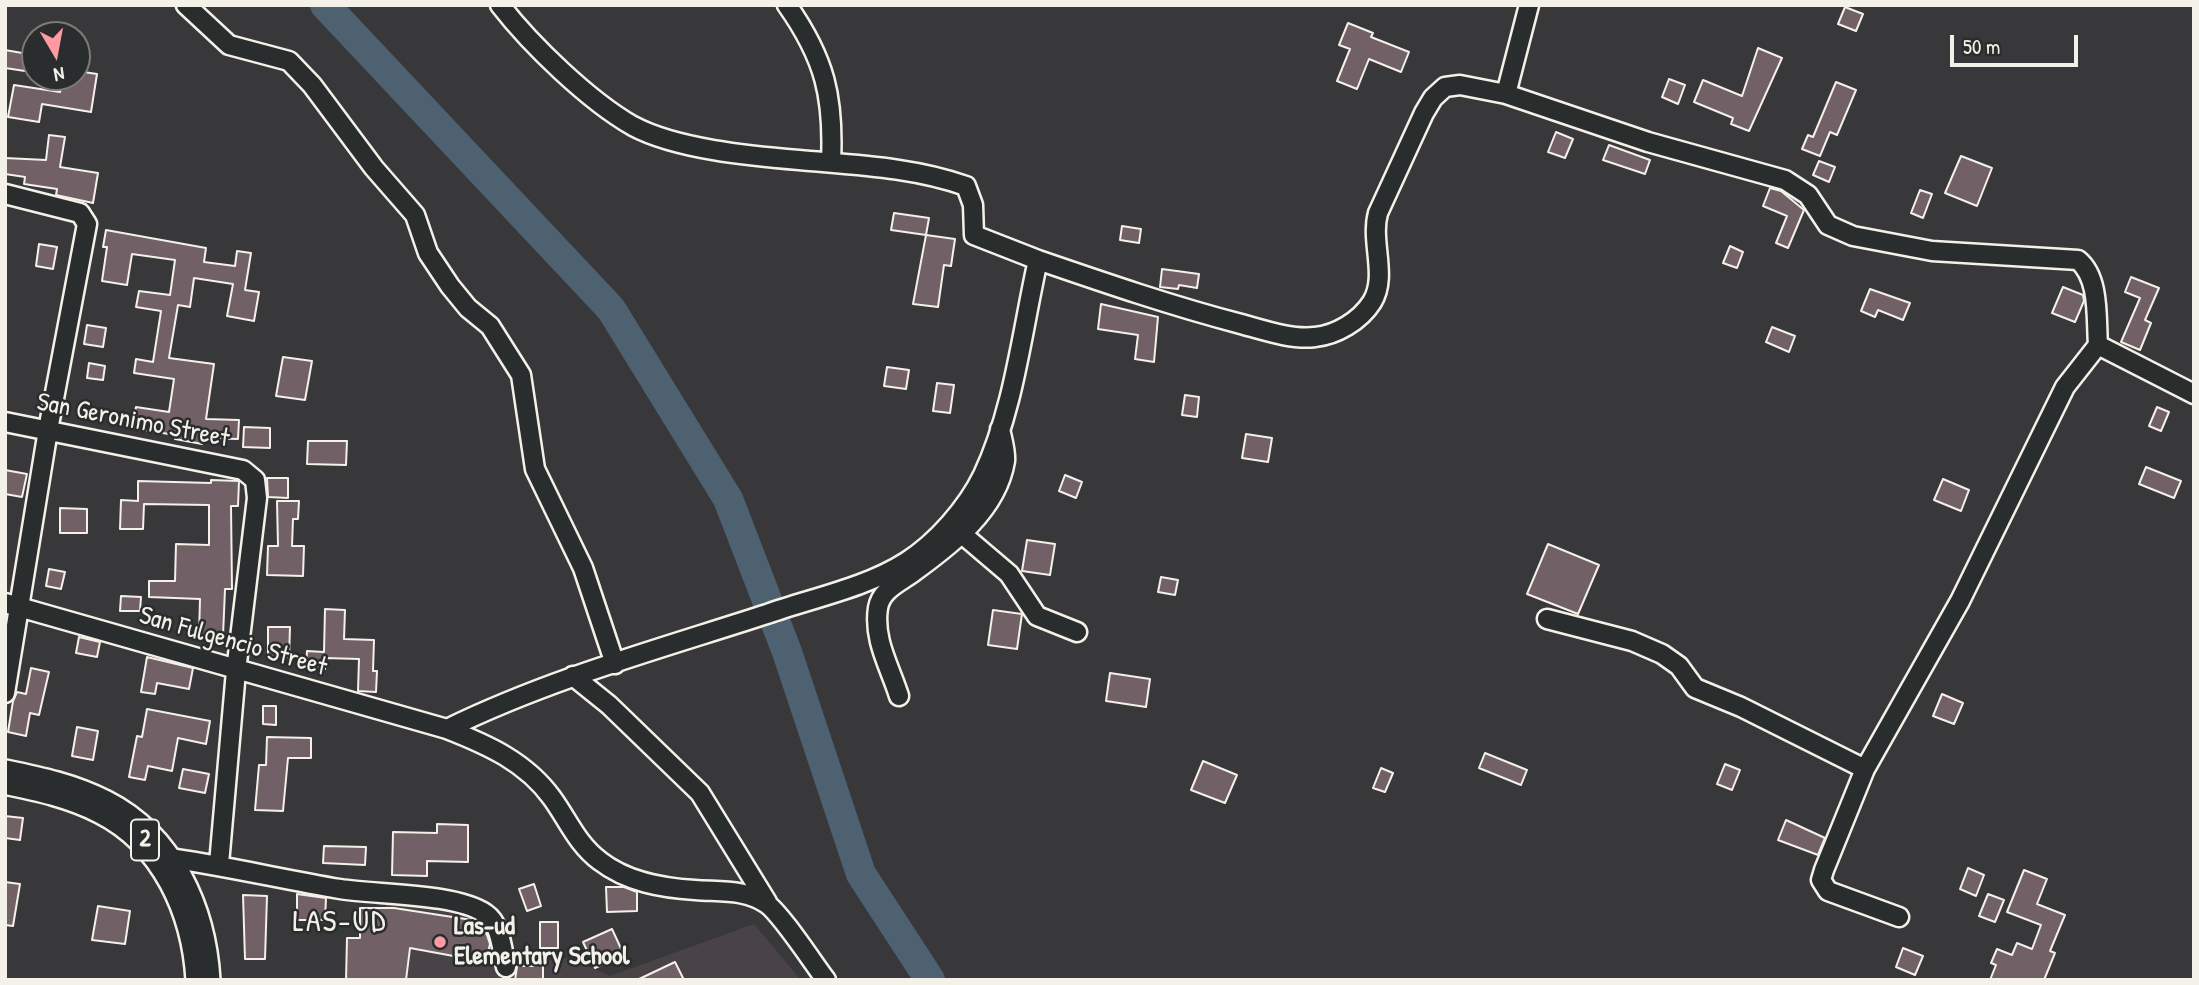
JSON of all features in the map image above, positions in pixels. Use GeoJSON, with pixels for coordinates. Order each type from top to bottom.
{"type":"FeatureCollection","features":[{"type":"Feature","properties":{"kind":"highway","name":"2"},"geometry":{"type":"LineString","coordinates":[[5,777],[49,786],[105,808],[162,857],[185,893],[196,925],[203,980]]}},
{"type":"Feature","properties":{"kind":"street"},"geometry":{"type":"LineString","coordinates":[[500,5],[519,30],[570,78],[633,126],[670,140],[721,150],[907,172],[966,186],[974,205],[974,234],[1038,260],[1180,308],[1268,331],[1312,338],[1334,334],[1361,315],[1373,301],[1379,270],[1374,230],[1378,213],[1433,98],[1445,87],[1460,85],[1506,94],[1648,142],[1785,180],[1808,195],[1828,225],[1853,236],[1932,250],[2078,260],[2087,267],[2091,278],[2098,345],[2065,387],[1960,601],[1865,769],[1822,880],[1828,891],[1899,917]]}},
{"type":"Feature","properties":{"kind":"street"},"geometry":{"type":"LineString","coordinates":[[787,5],[824,74],[833,120],[831,162]]}},
{"type":"Feature","properties":{"kind":"street"},"geometry":{"type":"LineString","coordinates":[[1506,94],[1529,5]]}},
{"type":"Feature","properties":{"kind":"street"},"geometry":{"type":"LineString","coordinates":[[196,8],[212,31],[229,45],[289,61],[312,85],[368,160],[415,215],[428,253],[450,286],[468,308],[490,326],[521,375],[535,469],[583,568],[621,662]]}},
{"type":"Feature","properties":{"kind":"street"},"geometry":{"type":"LineString","coordinates":[[5,194],[85,216],[86,234],[12,605],[5,693]]}},
{"type":"Feature","properties":{"kind":"street"},"geometry":{"type":"LineString","coordinates":[[447,729],[488,709],[573,677],[881,576],[907,561],[927,545],[960,510],[982,477],[1014,380],[1038,260]]}},
{"type":"Feature","properties":{"kind":"street"},"geometry":{"type":"LineString","coordinates":[[2098,345],[2194,394]]}},
{"type":"Feature","properties":{"kind":"street","name":"San Geronimo Street"},"geometry":{"type":"LineString","coordinates":[[5,422],[249,474],[255,480],[257,498],[236,671]]}},
{"type":"Feature","properties":{"kind":"street"},"geometry":{"type":"LineString","coordinates":[[899,696],[880,644],[878,606],[882,595],[962,534],[982,512],[1006,459],[1000,429]]}},
{"type":"Feature","properties":{"kind":"street"},"geometry":{"type":"LineString","coordinates":[[962,534],[1009,574],[1037,615],[1076,632]]}},
{"type":"Feature","properties":{"kind":"street","name":"San Fulgencio Street"},"geometry":{"type":"LineString","coordinates":[[12,605],[447,729],[485,744],[521,765],[552,798],[573,834],[599,861],[625,876],[673,888],[745,894],[768,905]]}},
{"type":"Feature","properties":{"kind":"street"},"geometry":{"type":"LineString","coordinates":[[1546,619],[1632,642],[1662,654],[1679,666],[1695,688],[1741,707],[1865,769]]}},
{"type":"Feature","properties":{"kind":"street"},"geometry":{"type":"LineString","coordinates":[[219,864],[236,671]]}},
{"type":"Feature","properties":{"kind":"street"},"geometry":{"type":"LineString","coordinates":[[573,677],[609,705],[701,793],[768,905],[826,980]]}},
{"type":"Feature","properties":{"kind":"street"},"geometry":{"type":"LineString","coordinates":[[162,857],[219,864],[340,889],[461,904],[484,912],[495,921],[506,967]]}},
{"type":"Feature","properties":{"kind":"shaded area","name":"Las-ud Elementary School"},"geometry":{"type":"Polygon","coordinates":[[[386,901],[439,904],[492,920],[501,964],[570,958],[610,976],[754,924],[801,980],[381,980],[386,901]]]}},
{"type":"Feature","properties":{"kind":"building"},"geometry":{"type":"Polygon","coordinates":[[[1845,7],[1863,14],[1856,31],[1838,24],[1845,7]]]}},
{"type":"Feature","properties":{"kind":"building"},"geometry":{"type":"Polygon","coordinates":[[[1348,23],[1373,33],[1371,37],[1409,52],[1401,72],[1369,59],[1357,89],[1337,81],[1350,49],[1339,45],[1348,23]]]}},
{"type":"Feature","properties":{"kind":"building"},"geometry":{"type":"Polygon","coordinates":[[[1758,48],[1782,58],[1749,131],[1731,124],[1733,118],[1694,102],[1703,80],[1742,96],[1758,48]]]}},
{"type":"Feature","properties":{"kind":"building"},"geometry":{"type":"Polygon","coordinates":[[[5,50],[21,53],[21,70],[5,68],[5,50]]]}},
{"type":"Feature","properties":{"kind":"building"},"geometry":{"type":"Polygon","coordinates":[[[91,73],[97,74],[91,112],[42,104],[39,122],[8,117],[14,85],[21,86],[21,91],[91,91],[91,73]]]}},
{"type":"Feature","properties":{"kind":"building"},"geometry":{"type":"Polygon","coordinates":[[[1669,79],[1685,85],[1678,104],[1662,97],[1669,79]]]}},
{"type":"Feature","properties":{"kind":"building"},"geometry":{"type":"Polygon","coordinates":[[[1836,82],[1856,90],[1837,135],[1830,132],[1820,156],[1802,149],[1808,135],[1813,137],[1836,82]]]}},
{"type":"Feature","properties":{"kind":"building"},"geometry":{"type":"Polygon","coordinates":[[[1556,132],[1573,139],[1565,158],[1548,152],[1556,132]]]}},
{"type":"Feature","properties":{"kind":"building"},"geometry":{"type":"Polygon","coordinates":[[[49,135],[65,137],[60,167],[98,173],[93,203],[56,195],[57,189],[24,184],[25,177],[5,174],[5,158],[46,160],[49,135]]]}},
{"type":"Feature","properties":{"kind":"building"},"geometry":{"type":"Polygon","coordinates":[[[1609,145],[1650,160],[1645,174],[1603,160],[1609,145]]]}},
{"type":"Feature","properties":{"kind":"building"},"geometry":{"type":"Polygon","coordinates":[[[1961,156],[1992,168],[1977,206],[1945,193],[1961,156]]]}},
{"type":"Feature","properties":{"kind":"building"},"geometry":{"type":"Polygon","coordinates":[[[1819,161],[1835,167],[1829,182],[1813,175],[1819,161]]]}},
{"type":"Feature","properties":{"kind":"building"},"geometry":{"type":"Polygon","coordinates":[[[1770,188],[1781,191],[1804,210],[1788,248],[1776,243],[1787,216],[1763,206],[1770,188]]]}},
{"type":"Feature","properties":{"kind":"building"},"geometry":{"type":"Polygon","coordinates":[[[1920,190],[1932,194],[1923,218],[1911,213],[1920,190]]]}},
{"type":"Feature","properties":{"kind":"building"},"geometry":{"type":"Polygon","coordinates":[[[894,213],[929,218],[926,235],[891,230],[894,213]]]}},
{"type":"Feature","properties":{"kind":"building"},"geometry":{"type":"Polygon","coordinates":[[[1122,226],[1141,229],[1139,243],[1120,240],[1122,226]]]}},
{"type":"Feature","properties":{"kind":"building"},"geometry":{"type":"Polygon","coordinates":[[[106,230],[206,248],[204,262],[235,266],[237,251],[251,253],[245,290],[259,292],[254,321],[227,316],[233,284],[194,278],[190,307],[178,305],[169,358],[214,364],[206,419],[239,420],[238,439],[203,438],[202,444],[175,439],[175,435],[132,428],[136,407],[169,412],[174,379],[134,373],[136,359],[153,362],[161,311],[136,307],[139,291],[170,295],[175,260],[132,254],[127,285],[102,281],[107,247],[103,247],[106,230]]]}},
{"type":"Feature","properties":{"kind":"building"},"geometry":{"type":"Polygon","coordinates":[[[926,235],[955,239],[951,266],[944,265],[938,307],[913,304],[926,235]]]}},
{"type":"Feature","properties":{"kind":"building"},"geometry":{"type":"Polygon","coordinates":[[[39,244],[57,247],[53,269],[36,266],[39,244]]]}},
{"type":"Feature","properties":{"kind":"building"},"geometry":{"type":"Polygon","coordinates":[[[1730,246],[1743,252],[1737,268],[1723,263],[1730,246]]]}},
{"type":"Feature","properties":{"kind":"building"},"geometry":{"type":"Polygon","coordinates":[[[1162,269],[1199,274],[1197,288],[1179,285],[1178,289],[1160,287],[1162,269]]]}},
{"type":"Feature","properties":{"kind":"building"},"geometry":{"type":"Polygon","coordinates":[[[2131,277],[2159,288],[2145,320],[2151,323],[2140,350],[2121,342],[2140,298],[2125,292],[2131,277]]]}},
{"type":"Feature","properties":{"kind":"building"},"geometry":{"type":"Polygon","coordinates":[[[2063,287],[2083,295],[2084,301],[2075,322],[2052,313],[2063,287]]]}},
{"type":"Feature","properties":{"kind":"building"},"geometry":{"type":"Polygon","coordinates":[[[1870,289],[1910,303],[1903,320],[1878,310],[1875,317],[1861,311],[1870,289]]]}},
{"type":"Feature","properties":{"kind":"building"},"geometry":{"type":"Polygon","coordinates":[[[1101,304],[1158,317],[1154,362],[1135,359],[1138,335],[1098,329],[1101,304]]]}},
{"type":"Feature","properties":{"kind":"building"},"geometry":{"type":"Polygon","coordinates":[[[87,325],[106,328],[103,347],[84,344],[87,325]]]}},
{"type":"Feature","properties":{"kind":"building"},"geometry":{"type":"Polygon","coordinates":[[[1772,327],[1795,336],[1789,352],[1766,342],[1772,327]]]}},
{"type":"Feature","properties":{"kind":"building"},"geometry":{"type":"Polygon","coordinates":[[[283,357],[312,361],[305,400],[276,396],[283,357]]]}},
{"type":"Feature","properties":{"kind":"building"},"geometry":{"type":"Polygon","coordinates":[[[89,363],[105,366],[103,380],[87,378],[89,363]]]}},
{"type":"Feature","properties":{"kind":"building"},"geometry":{"type":"Polygon","coordinates":[[[887,367],[909,370],[906,389],[884,386],[887,367]]]}},
{"type":"Feature","properties":{"kind":"building"},"geometry":{"type":"Polygon","coordinates":[[[937,383],[954,385],[950,413],[933,411],[937,383]]]}},
{"type":"Feature","properties":{"kind":"building"},"geometry":{"type":"Polygon","coordinates":[[[1185,395],[1199,397],[1197,417],[1182,415],[1185,395]]]}},
{"type":"Feature","properties":{"kind":"building"},"geometry":{"type":"Polygon","coordinates":[[[2157,407],[2169,412],[2161,431],[2149,426],[2157,407]]]}},
{"type":"Feature","properties":{"kind":"building"},"geometry":{"type":"Polygon","coordinates":[[[244,427],[270,428],[270,448],[243,447],[244,427]]]}},
{"type":"Feature","properties":{"kind":"building"},"geometry":{"type":"Polygon","coordinates":[[[1246,434],[1272,438],[1268,462],[1242,458],[1246,434]]]}},
{"type":"Feature","properties":{"kind":"building"},"geometry":{"type":"Polygon","coordinates":[[[308,441],[347,441],[346,465],[307,464],[308,441]]]}},
{"type":"Feature","properties":{"kind":"building"},"geometry":{"type":"Polygon","coordinates":[[[2146,467],[2181,481],[2174,498],[2139,484],[2146,467]]]}},
{"type":"Feature","properties":{"kind":"building"},"geometry":{"type":"Polygon","coordinates":[[[5,470],[27,474],[22,497],[5,494],[5,470]]]}},
{"type":"Feature","properties":{"kind":"building"},"geometry":{"type":"Polygon","coordinates":[[[1065,475],[1082,482],[1076,498],[1059,491],[1065,475]]]}},
{"type":"Feature","properties":{"kind":"building"},"geometry":{"type":"Polygon","coordinates":[[[267,478],[288,478],[288,498],[268,497],[267,478]]]}},
{"type":"Feature","properties":{"kind":"building"},"geometry":{"type":"Polygon","coordinates":[[[1943,479],[1969,490],[1961,511],[1934,500],[1943,479]]]}},
{"type":"Feature","properties":{"kind":"building"},"geometry":{"type":"Polygon","coordinates":[[[211,480],[239,481],[238,506],[231,506],[232,589],[225,589],[223,636],[199,636],[200,599],[149,597],[149,581],[175,581],[176,544],[209,545],[209,505],[144,504],[143,529],[120,529],[121,500],[138,501],[138,481],[211,483],[211,480]]]}},
{"type":"Feature","properties":{"kind":"building"},"geometry":{"type":"Polygon","coordinates":[[[277,501],[299,501],[298,519],[293,519],[292,546],[304,546],[303,576],[267,575],[268,546],[278,546],[277,501]]]}},
{"type":"Feature","properties":{"kind":"building"},"geometry":{"type":"Polygon","coordinates":[[[60,508],[87,509],[87,533],[60,533],[60,508]]]}},
{"type":"Feature","properties":{"kind":"building"},"geometry":{"type":"Polygon","coordinates":[[[1027,540],[1055,544],[1050,575],[1022,571],[1027,540]]]}},
{"type":"Feature","properties":{"kind":"building"},"geometry":{"type":"Polygon","coordinates":[[[1548,544],[1599,565],[1578,614],[1527,594],[1548,544]]]}},
{"type":"Feature","properties":{"kind":"building"},"geometry":{"type":"Polygon","coordinates":[[[49,569],[65,572],[61,589],[46,586],[49,569]]]}},
{"type":"Feature","properties":{"kind":"building"},"geometry":{"type":"Polygon","coordinates":[[[1161,577],[1178,580],[1175,595],[1158,592],[1161,577]]]}},
{"type":"Feature","properties":{"kind":"building"},"geometry":{"type":"Polygon","coordinates":[[[121,596],[141,597],[140,611],[120,611],[121,596]]]}},
{"type":"Feature","properties":{"kind":"building"},"geometry":{"type":"Polygon","coordinates":[[[325,609],[345,610],[344,639],[374,640],[373,671],[377,671],[376,692],[358,691],[359,659],[325,658],[325,669],[306,668],[307,651],[324,652],[325,609]]]}},
{"type":"Feature","properties":{"kind":"building"},"geometry":{"type":"Polygon","coordinates":[[[993,610],[1022,614],[1017,649],[988,645],[993,610]]]}},
{"type":"Feature","properties":{"kind":"building"},"geometry":{"type":"Polygon","coordinates":[[[268,627],[290,627],[289,658],[268,658],[268,627]]]}},
{"type":"Feature","properties":{"kind":"building"},"geometry":{"type":"Polygon","coordinates":[[[79,637],[100,642],[97,657],[76,653],[79,637]]]}},
{"type":"Feature","properties":{"kind":"building"},"geometry":{"type":"Polygon","coordinates":[[[147,657],[193,668],[189,689],[157,683],[155,694],[141,692],[147,657]]]}},
{"type":"Feature","properties":{"kind":"building"},"geometry":{"type":"Polygon","coordinates":[[[31,668],[49,672],[39,715],[30,713],[26,736],[8,732],[13,701],[17,692],[26,694],[31,668]]]}},
{"type":"Feature","properties":{"kind":"building"},"geometry":{"type":"Polygon","coordinates":[[[1110,673],[1150,679],[1146,707],[1106,701],[1110,673]]]}},
{"type":"Feature","properties":{"kind":"building"},"geometry":{"type":"Polygon","coordinates":[[[1942,694],[1963,703],[1954,724],[1933,716],[1942,694]]]}},
{"type":"Feature","properties":{"kind":"building"},"geometry":{"type":"Polygon","coordinates":[[[263,706],[276,706],[276,725],[263,724],[263,706]]]}},
{"type":"Feature","properties":{"kind":"building"},"geometry":{"type":"Polygon","coordinates":[[[147,709],[210,721],[206,744],[178,738],[172,771],[148,766],[145,780],[129,777],[137,736],[142,737],[147,709]]]}},
{"type":"Feature","properties":{"kind":"building"},"geometry":{"type":"Polygon","coordinates":[[[77,727],[98,731],[93,760],[72,756],[77,727]]]}},
{"type":"Feature","properties":{"kind":"building"},"geometry":{"type":"Polygon","coordinates":[[[267,737],[311,738],[311,758],[288,758],[283,811],[255,810],[259,765],[266,765],[267,737]]]}},
{"type":"Feature","properties":{"kind":"building"},"geometry":{"type":"Polygon","coordinates":[[[1485,753],[1527,770],[1521,785],[1479,768],[1485,753]]]}},
{"type":"Feature","properties":{"kind":"building"},"geometry":{"type":"Polygon","coordinates":[[[1203,761],[1237,775],[1225,803],[1191,790],[1203,761]]]}},
{"type":"Feature","properties":{"kind":"building"},"geometry":{"type":"Polygon","coordinates":[[[1725,764],[1740,770],[1732,790],[1717,784],[1725,764]]]}},
{"type":"Feature","properties":{"kind":"building"},"geometry":{"type":"Polygon","coordinates":[[[1381,768],[1393,773],[1385,792],[1373,788],[1381,768]]]}},
{"type":"Feature","properties":{"kind":"building"},"geometry":{"type":"Polygon","coordinates":[[[183,769],[209,774],[205,793],[179,788],[183,769]]]}},
{"type":"Feature","properties":{"kind":"building"},"geometry":{"type":"Polygon","coordinates":[[[5,816],[23,818],[20,840],[5,838],[5,816]]]}},
{"type":"Feature","properties":{"kind":"building"},"geometry":{"type":"Polygon","coordinates":[[[1786,820],[1825,838],[1818,855],[1778,840],[1786,820]]]}},
{"type":"Feature","properties":{"kind":"building"},"geometry":{"type":"Polygon","coordinates":[[[437,824],[468,825],[468,862],[427,861],[427,876],[392,875],[393,832],[437,833],[437,824]]]}},
{"type":"Feature","properties":{"kind":"building"},"geometry":{"type":"Polygon","coordinates":[[[324,846],[366,847],[365,865],[323,863],[324,846]]]}},
{"type":"Feature","properties":{"kind":"building"},"geometry":{"type":"Polygon","coordinates":[[[1968,868],[1984,875],[1976,896],[1960,889],[1968,868]]]}},
{"type":"Feature","properties":{"kind":"building"},"geometry":{"type":"Polygon","coordinates":[[[2024,870],[2047,879],[2037,904],[2065,915],[2050,951],[2055,953],[2044,980],[1990,980],[1996,965],[1991,963],[1997,949],[2012,955],[2017,943],[2032,949],[2041,925],[2007,912],[2024,870]]]}},
{"type":"Feature","properties":{"kind":"building"},"geometry":{"type":"Polygon","coordinates":[[[5,882],[20,884],[13,926],[5,925],[5,882]]]}},
{"type":"Feature","properties":{"kind":"building"},"geometry":{"type":"Polygon","coordinates":[[[534,884],[541,906],[527,911],[519,889],[534,884]]]}},
{"type":"Feature","properties":{"kind":"building"},"geometry":{"type":"Polygon","coordinates":[[[606,887],[624,887],[637,892],[637,911],[607,912],[606,887]]]}},
{"type":"Feature","properties":{"kind":"building"},"geometry":{"type":"Polygon","coordinates":[[[297,894],[326,898],[325,920],[297,920],[297,894]]]}},
{"type":"Feature","properties":{"kind":"building"},"geometry":{"type":"Polygon","coordinates":[[[1988,894],[2004,900],[1995,922],[1979,916],[1988,894]]]}},
{"type":"Feature","properties":{"kind":"building"},"geometry":{"type":"Polygon","coordinates":[[[243,895],[267,896],[265,959],[245,959],[243,895]]]}},
{"type":"Feature","properties":{"kind":"building"},"geometry":{"type":"Polygon","coordinates":[[[98,906],[130,911],[125,944],[92,940],[98,906]]]}},
{"type":"Feature","properties":{"kind":"building"},"geometry":{"type":"Polygon","coordinates":[[[360,908],[394,908],[472,920],[482,926],[490,944],[486,962],[410,948],[406,980],[346,980],[347,938],[360,938],[360,908]]]}},
{"type":"Feature","properties":{"kind":"building"},"geometry":{"type":"Polygon","coordinates":[[[540,922],[558,922],[558,948],[540,948],[540,922]]]}},
{"type":"Feature","properties":{"kind":"building"},"geometry":{"type":"Polygon","coordinates":[[[612,929],[624,955],[595,968],[583,942],[612,929]]]}},
{"type":"Feature","properties":{"kind":"building"},"geometry":{"type":"Polygon","coordinates":[[[1903,948],[1923,956],[1915,975],[1896,967],[1903,948]]]}},
{"type":"Feature","properties":{"kind":"building"},"geometry":{"type":"Polygon","coordinates":[[[675,962],[684,980],[637,980],[675,962]]]}},
{"type":"Feature","properties":{"kind":"building"},"geometry":{"type":"Polygon","coordinates":[[[517,966],[543,966],[543,980],[515,980],[517,966]]]}},
{"type":"Feature","properties":{"kind":"waterway"},"geometry":{"type":"LineString","coordinates":[[325,5],[611,309],[728,499],[787,652],[861,874],[930,980]]}},
{"type":"Feature","properties":{"kind":"place","name":"Las-ud Elementary School"},"geometry":{"type":"Point","coordinates":[440,942]}},
{"type":"Feature","properties":{"kind":"district","name":"LAS-UD"},"geometry":{"type":"Point","coordinates":[340,923]}}]}
